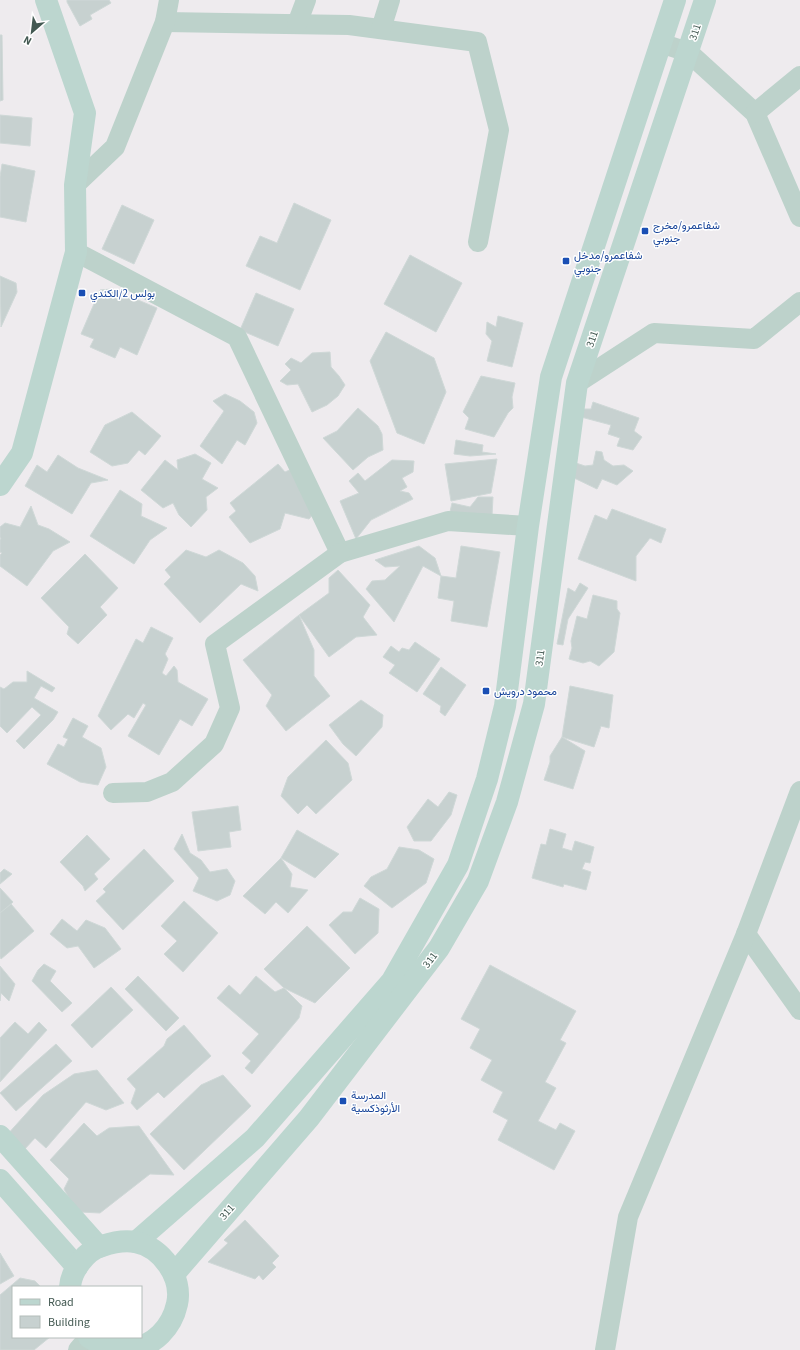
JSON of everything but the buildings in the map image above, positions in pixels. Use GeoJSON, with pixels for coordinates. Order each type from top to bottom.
{"type":"FeatureCollection","features":[{"type":"Feature","properties":{"kind":"street"},"geometry":{"type":"LineString","coordinates":[[0,485],[22,453],[76,252],[75,185],[85,113],[46,0]]}},
{"type":"Feature","properties":{"kind":"street"},"geometry":{"type":"LineString","coordinates":[[75,185],[115,147],[165,22],[169,0]]}},
{"type":"Feature","properties":{"kind":"street"},"geometry":{"type":"LineString","coordinates":[[297,24],[306,0]]}},
{"type":"Feature","properties":{"kind":"street"},"geometry":{"type":"LineString","coordinates":[[381,29],[390,0]]}},
{"type":"Feature","properties":{"kind":"street","name":"311"},"geometry":{"type":"LineString","coordinates":[[136,1242],[255,1138],[392,981],[458,865],[487,780],[505,706],[528,526],[551,377],[675,0]]}},
{"type":"Feature","properties":{"kind":"street","name":"311"},"geometry":{"type":"LineString","coordinates":[[174,1274],[309,1118],[439,948],[478,881],[507,802],[534,704],[577,383],[705,0]]}},
{"type":"Feature","properties":{"kind":"street"},"geometry":{"type":"LineString","coordinates":[[165,22],[349,25],[478,42],[499,130],[478,242]]}},
{"type":"Feature","properties":{"kind":"street"},"geometry":{"type":"LineString","coordinates":[[660,43],[688,52],[755,113],[800,217]]}},
{"type":"Feature","properties":{"kind":"street"},"geometry":{"type":"LineString","coordinates":[[755,113],[800,76]]}},
{"type":"Feature","properties":{"kind":"street"},"geometry":{"type":"LineString","coordinates":[[76,252],[237,337],[340,553]]}},
{"type":"Feature","properties":{"kind":"street"},"geometry":{"type":"LineString","coordinates":[[577,383],[654,333],[754,339],[800,302]]}},
{"type":"Feature","properties":{"kind":"street"},"geometry":{"type":"LineString","coordinates":[[113,793],[147,792],[172,782],[214,744],[230,708],[215,644],[340,553],[448,521],[528,526]]}},
{"type":"Feature","properties":{"kind":"street"},"geometry":{"type":"LineString","coordinates":[[605,1350],[628,1217],[746,934],[800,791]]}},
{"type":"Feature","properties":{"kind":"street"},"geometry":{"type":"LineString","coordinates":[[746,934],[800,1010]]}},
{"type":"Feature","properties":{"kind":"street"},"geometry":{"type":"LineString","coordinates":[[0,1136],[99,1247]]}},
{"type":"Feature","properties":{"kind":"street"},"geometry":{"type":"LineString","coordinates":[[0,1180],[77,1267]]}},
{"type":"Feature","properties":{"kind":"street"},"geometry":{"type":"LineString","coordinates":[[70,1286],[77,1267],[84,1258],[99,1247],[117,1241],[136,1242],[148,1246],[163,1258],[174,1274],[177,1285],[178,1303],[165,1343],[147,1344],[129,1350],[106,1346],[91,1338]]}},
{"type":"Feature","properties":{"kind":"street"},"geometry":{"type":"LineString","coordinates":[[78,1350],[88,1338]]}},
{"type":"Feature","properties":{"kind":"place","name":"شفاعمرو/مخرج جنوبي"},"geometry":{"type":"Point","coordinates":[645,231]}},
{"type":"Feature","properties":{"kind":"place","name":"شفاعمرو/مدخل جنوبي"},"geometry":{"type":"Point","coordinates":[566,261]}},
{"type":"Feature","properties":{"kind":"place","name":"بولس 2/الكندي"},"geometry":{"type":"Point","coordinates":[82,293]}},
{"type":"Feature","properties":{"kind":"place","name":"محمود درويش"},"geometry":{"type":"Point","coordinates":[486,691]}},
{"type":"Feature","properties":{"kind":"place","name":"المدرسة الأرثوذكسية"},"geometry":{"type":"Point","coordinates":[343,1101]}}]}
